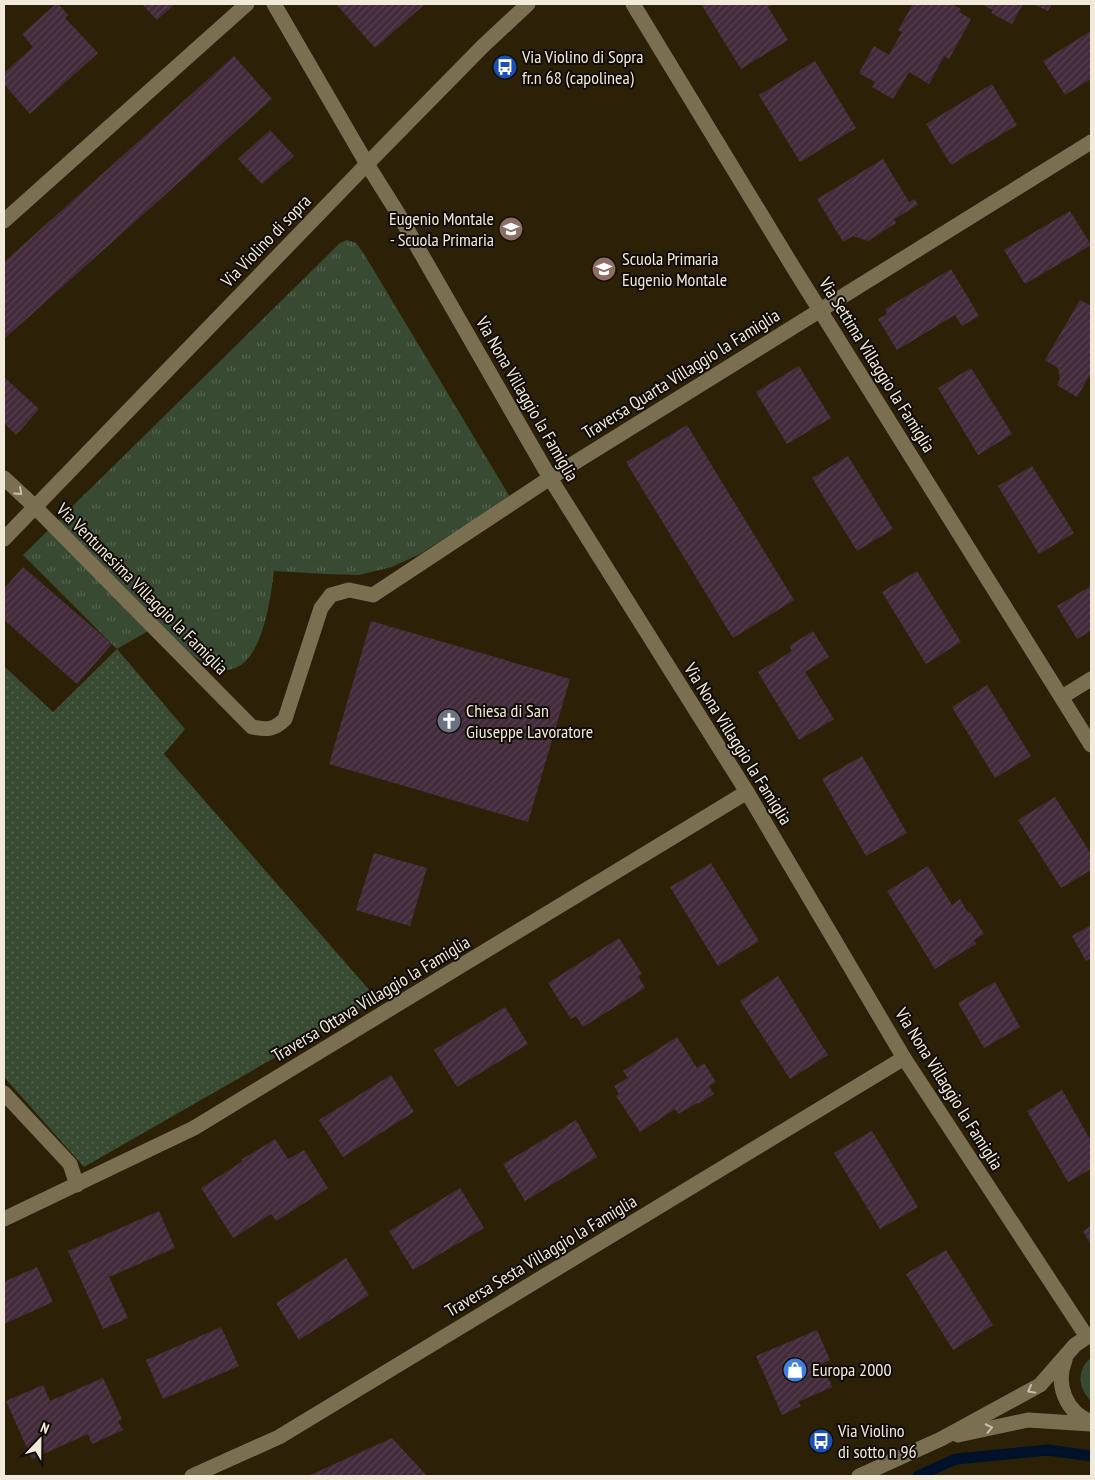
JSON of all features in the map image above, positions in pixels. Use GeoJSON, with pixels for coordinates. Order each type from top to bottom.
{"type":"FeatureCollection","features":[{"type":"Feature","properties":{"kind":"street"},"geometry":{"type":"LineString","coordinates":[[4,221],[247,4]]}},
{"type":"Feature","properties":{"kind":"street","name":"Via Nona Villaggio la Famiglia"},"geometry":{"type":"LineString","coordinates":[[274,4],[366,164],[399,215],[550,478],[747,792],[904,1058],[1089,1337]]}},
{"type":"Feature","properties":{"kind":"street","name":"Via Violino di sopra"},"geometry":{"type":"LineString","coordinates":[[34,506],[366,164],[483,46],[528,4]]}},
{"type":"Feature","properties":{"kind":"street","name":"Via Settima Villaggio la Famiglia"},"geometry":{"type":"LineString","coordinates":[[633,4],[820,310],[1091,745]]}},
{"type":"Feature","properties":{"kind":"street","name":"Traversa Quarta Villaggio la Famiglia"},"geometry":{"type":"LineString","coordinates":[[252,727],[263,729],[277,727],[285,719],[321,608],[331,595],[349,590],[372,595],[550,478],[1091,142]]}},
{"type":"Feature","properties":{"kind":"street","name":"Via Ventunesima Villaggio la Famiglia"},"geometry":{"type":"LineString","coordinates":[[4,478],[252,727]]}},
{"type":"Feature","properties":{"kind":"street"},"geometry":{"type":"LineString","coordinates":[[4,540],[34,506]]}},
{"type":"Feature","properties":{"kind":"street"},"geometry":{"type":"LineString","coordinates":[[1062,697],[1091,679]]}},
{"type":"Feature","properties":{"kind":"street","name":"Traversa Ottava Villaggio la Famiglia"},"geometry":{"type":"LineString","coordinates":[[4,1219],[194,1128],[747,792]]}},
{"type":"Feature","properties":{"kind":"street","name":"Traversa Sesta Villaggio la Famiglia"},"geometry":{"type":"LineString","coordinates":[[192,1476],[279,1437],[904,1058]]}},
{"type":"Feature","properties":{"kind":"street"},"geometry":{"type":"LineString","coordinates":[[4,1093],[70,1164],[77,1185]]}},
{"type":"Feature","properties":{"kind":"street"},"geometry":{"type":"LineString","coordinates":[[859,1476],[942,1438],[1040,1385],[1075,1345],[1089,1337]]}},
{"type":"Feature","properties":{"kind":"street"},"geometry":{"type":"LineString","coordinates":[[1066,1356],[1061,1370],[1064,1398],[1072,1410],[1091,1423]]}},
{"type":"Feature","properties":{"kind":"street"},"geometry":{"type":"LineString","coordinates":[[942,1438],[1028,1420],[1091,1423]]}},
{"type":"Feature","properties":{"kind":"green space"},"geometry":{"type":"Polygon","coordinates":[[[347,240],[356,243],[364,254],[510,497],[420,554],[392,567],[359,575],[274,571],[265,621],[259,639],[251,654],[241,665],[227,670],[210,666],[189,653],[157,626],[117,649],[23,555],[340,243],[347,240]]]}},
{"type":"Feature","properties":{"kind":"green space"},"geometry":{"type":"Polygon","coordinates":[[[117,649],[185,729],[164,754],[377,999],[84,1167],[4,1077],[4,666],[53,712],[117,649]]]}},
{"type":"Feature","properties":{"kind":"green space"},"geometry":{"type":"Polygon","coordinates":[[[1091,1358],[1091,1401],[1083,1390],[1080,1379],[1083,1368],[1091,1358]]]}},
{"type":"Feature","properties":{"kind":"building"},"geometry":{"type":"Polygon","coordinates":[[[56,4],[68,15],[65,18],[98,53],[30,114],[4,84],[4,73],[33,47],[22,34],[56,4]]]}},
{"type":"Feature","properties":{"kind":"building"},"geometry":{"type":"Polygon","coordinates":[[[142,4],[175,4],[157,20],[142,4]]]}},
{"type":"Feature","properties":{"kind":"building"},"geometry":{"type":"Polygon","coordinates":[[[336,4],[425,4],[375,48],[336,4]]]}},
{"type":"Feature","properties":{"kind":"building"},"geometry":{"type":"Polygon","coordinates":[[[701,4],[774,4],[768,7],[788,40],[741,69],[701,4]]]}},
{"type":"Feature","properties":{"kind":"building"},"geometry":{"type":"Polygon","coordinates":[[[913,4],[952,4],[961,9],[959,12],[971,19],[949,59],[944,56],[929,84],[909,72],[893,99],[872,87],[875,82],[859,73],[874,46],[889,55],[902,32],[898,30],[913,4]]]}},
{"type":"Feature","properties":{"kind":"building"},"geometry":{"type":"Polygon","coordinates":[[[984,4],[1023,4],[1012,24],[991,13],[993,10],[984,4]]]}},
{"type":"Feature","properties":{"kind":"building"},"geometry":{"type":"Polygon","coordinates":[[[1033,4],[1052,4],[1048,11],[1033,4]]]}},
{"type":"Feature","properties":{"kind":"building"},"geometry":{"type":"Polygon","coordinates":[[[1091,31],[1091,79],[1065,95],[1043,61],[1091,31]]]}},
{"type":"Feature","properties":{"kind":"building"},"geometry":{"type":"Polygon","coordinates":[[[234,56],[272,99],[4,339],[4,262],[234,56]]]}},
{"type":"Feature","properties":{"kind":"building"},"geometry":{"type":"Polygon","coordinates":[[[815,61],[856,128],[800,162],[759,95],[815,61]]]}},
{"type":"Feature","properties":{"kind":"building"},"geometry":{"type":"Polygon","coordinates":[[[992,84],[1017,125],[951,165],[926,124],[992,84]]]}},
{"type":"Feature","properties":{"kind":"building"},"geometry":{"type":"Polygon","coordinates":[[[270,130],[294,156],[262,184],[238,159],[270,130]]]}},
{"type":"Feature","properties":{"kind":"building"},"geometry":{"type":"Polygon","coordinates":[[[883,159],[909,202],[915,199],[918,205],[894,219],[896,223],[868,241],[853,236],[843,242],[817,199],[883,159]]]}},
{"type":"Feature","properties":{"kind":"building"},"geometry":{"type":"Polygon","coordinates":[[[1070,211],[1091,245],[1025,284],[1004,250],[1070,211]]]}},
{"type":"Feature","properties":{"kind":"building"},"geometry":{"type":"Polygon","coordinates":[[[951,269],[979,316],[962,326],[955,315],[897,350],[878,319],[887,314],[885,309],[951,269]]]}},
{"type":"Feature","properties":{"kind":"building"},"geometry":{"type":"Polygon","coordinates":[[[1080,300],[1091,306],[1091,373],[1077,397],[1057,385],[1060,379],[1058,368],[1045,360],[1080,300]]]}},
{"type":"Feature","properties":{"kind":"building"},"geometry":{"type":"Polygon","coordinates":[[[799,366],[831,418],[787,444],[756,392],[799,366]]]}},
{"type":"Feature","properties":{"kind":"building"},"geometry":{"type":"Polygon","coordinates":[[[971,368],[1012,434],[978,455],[938,388],[971,368]]]}},
{"type":"Feature","properties":{"kind":"building"},"geometry":{"type":"Polygon","coordinates":[[[4,377],[39,409],[16,435],[4,423],[4,377]]]}},
{"type":"Feature","properties":{"kind":"building"},"geometry":{"type":"Polygon","coordinates":[[[687,425],[794,600],[733,638],[626,462],[687,425]]]}},
{"type":"Feature","properties":{"kind":"building"},"geometry":{"type":"Polygon","coordinates":[[[848,456],[893,529],[857,551],[812,478],[848,456]]]}},
{"type":"Feature","properties":{"kind":"building"},"geometry":{"type":"Polygon","coordinates":[[[1032,466],[1074,533],[1039,554],[998,486],[1032,466]]]}},
{"type":"Feature","properties":{"kind":"building"},"geometry":{"type":"Polygon","coordinates":[[[23,567],[112,644],[77,684],[4,620],[4,589],[23,567]]]}},
{"type":"Feature","properties":{"kind":"building"},"geometry":{"type":"Polygon","coordinates":[[[917,571],[961,642],[926,664],[882,592],[917,571]]]}},
{"type":"Feature","properties":{"kind":"building"},"geometry":{"type":"Polygon","coordinates":[[[1091,586],[1091,631],[1077,639],[1057,606],[1091,586]]]}},
{"type":"Feature","properties":{"kind":"building","name":"Chiesa di San Giuseppe Lavoratore"},"geometry":{"type":"Polygon","coordinates":[[[371,621],[570,679],[528,822],[329,764],[371,621]]]}},
{"type":"Feature","properties":{"kind":"building"},"geometry":{"type":"Polygon","coordinates":[[[813,631],[829,657],[805,672],[834,719],[799,740],[758,672],[792,651],[789,646],[813,631]]]}},
{"type":"Feature","properties":{"kind":"building"},"geometry":{"type":"Polygon","coordinates":[[[987,685],[1031,756],[995,778],[952,707],[987,685]]]}},
{"type":"Feature","properties":{"kind":"building"},"geometry":{"type":"Polygon","coordinates":[[[862,756],[907,833],[866,856],[822,779],[862,756]]]}},
{"type":"Feature","properties":{"kind":"building"},"geometry":{"type":"Polygon","coordinates":[[[1055,797],[1091,854],[1091,870],[1061,888],[1018,820],[1055,797]]]}},
{"type":"Feature","properties":{"kind":"building"},"geometry":{"type":"Polygon","coordinates":[[[374,853],[427,868],[410,926],[356,910],[374,853]]]}},
{"type":"Feature","properties":{"kind":"building"},"geometry":{"type":"Polygon","coordinates":[[[711,863],[759,941],[718,966],[670,887],[711,863]]]}},
{"type":"Feature","properties":{"kind":"building"},"geometry":{"type":"Polygon","coordinates":[[[928,866],[952,905],[960,899],[984,934],[974,940],[976,944],[935,969],[887,891],[928,866]]]}},
{"type":"Feature","properties":{"kind":"building"},"geometry":{"type":"Polygon","coordinates":[[[1091,925],[1091,958],[1086,961],[1072,936],[1091,925]]]}},
{"type":"Feature","properties":{"kind":"building"},"geometry":{"type":"Polygon","coordinates":[[[619,938],[642,974],[638,976],[645,988],[583,1027],[576,1016],[571,1019],[548,983],[619,938]]]}},
{"type":"Feature","properties":{"kind":"building"},"geometry":{"type":"Polygon","coordinates":[[[778,976],[828,1055],[790,1079],[740,1001],[778,976]]]}},
{"type":"Feature","properties":{"kind":"building"},"geometry":{"type":"Polygon","coordinates":[[[995,982],[1020,1027],[984,1048],[958,1003],[995,982]]]}},
{"type":"Feature","properties":{"kind":"building"},"geometry":{"type":"Polygon","coordinates":[[[505,1007],[528,1044],[457,1087],[434,1050],[505,1007]]]}},
{"type":"Feature","properties":{"kind":"building"},"geometry":{"type":"Polygon","coordinates":[[[677,1037],[697,1068],[704,1063],[716,1082],[709,1086],[714,1094],[678,1114],[675,1109],[640,1132],[616,1096],[619,1094],[614,1086],[628,1078],[623,1071],[677,1037]]]}},
{"type":"Feature","properties":{"kind":"building"},"geometry":{"type":"Polygon","coordinates":[[[391,1075],[414,1112],[343,1157],[319,1120],[391,1075]]]}},
{"type":"Feature","properties":{"kind":"building"},"geometry":{"type":"Polygon","coordinates":[[[1062,1090],[1091,1141],[1091,1169],[1068,1182],[1027,1111],[1062,1090]]]}},
{"type":"Feature","properties":{"kind":"building"},"geometry":{"type":"Polygon","coordinates":[[[576,1120],[597,1157],[525,1201],[503,1164],[576,1120]]]}},
{"type":"Feature","properties":{"kind":"building"},"geometry":{"type":"Polygon","coordinates":[[[872,1131],[918,1207],[880,1229],[834,1153],[872,1131]]]}},
{"type":"Feature","properties":{"kind":"building"},"geometry":{"type":"Polygon","coordinates":[[[275,1139],[288,1159],[304,1150],[328,1188],[276,1221],[271,1214],[233,1238],[201,1188],[275,1139]]]}},
{"type":"Feature","properties":{"kind":"building"},"geometry":{"type":"Polygon","coordinates":[[[460,1188],[484,1228],[413,1270],[389,1231],[460,1188]]]}},
{"type":"Feature","properties":{"kind":"building"},"geometry":{"type":"Polygon","coordinates":[[[159,1211],[175,1248],[109,1277],[128,1318],[103,1329],[68,1251],[159,1211]]]}},
{"type":"Feature","properties":{"kind":"building"},"geometry":{"type":"Polygon","coordinates":[[[1091,1226],[1091,1245],[1083,1231],[1091,1226]]]}},
{"type":"Feature","properties":{"kind":"building"},"geometry":{"type":"Polygon","coordinates":[[[946,1250],[993,1325],[953,1350],[906,1274],[946,1250]]]}},
{"type":"Feature","properties":{"kind":"building"},"geometry":{"type":"Polygon","coordinates":[[[346,1258],[369,1295],[299,1340],[276,1303],[346,1258]]]}},
{"type":"Feature","properties":{"kind":"building"},"geometry":{"type":"Polygon","coordinates":[[[37,1267],[53,1302],[4,1324],[4,1282],[37,1267]]]}},
{"type":"Feature","properties":{"kind":"building"},"geometry":{"type":"Polygon","coordinates":[[[221,1327],[239,1366],[163,1399],[146,1360],[221,1327]]]}},
{"type":"Feature","properties":{"kind":"building"},"geometry":{"type":"Polygon","coordinates":[[[817,1330],[830,1360],[822,1364],[832,1387],[798,1402],[801,1406],[782,1415],[756,1356],[817,1330]]]}},
{"type":"Feature","properties":{"kind":"building"},"geometry":{"type":"Polygon","coordinates":[[[103,1378],[122,1419],[118,1421],[123,1430],[92,1444],[88,1434],[32,1459],[6,1401],[43,1385],[50,1401],[103,1378]]]}},
{"type":"Feature","properties":{"kind":"building"},"geometry":{"type":"Polygon","coordinates":[[[392,1438],[427,1476],[308,1476],[392,1438]]]}},
{"type":"Feature","properties":{"kind":"waterway"},"geometry":{"type":"LineString","coordinates":[[918,1476],[956,1459],[1048,1450],[1091,1456]]}},
{"type":"Feature","properties":{"kind":"place","name":"Via Violino di Sopra fr.n 68 (capolinea)"},"geometry":{"type":"Point","coordinates":[505,67]}},
{"type":"Feature","properties":{"kind":"place","name":"Eugenio Montale - Scuola Primaria"},"geometry":{"type":"Point","coordinates":[511,229]}},
{"type":"Feature","properties":{"kind":"place","name":"Scuola Primaria Eugenio Montale"},"geometry":{"type":"Point","coordinates":[604,269]}},
{"type":"Feature","properties":{"kind":"place","name":"Chiesa di San Giuseppe Lavoratore"},"geometry":{"type":"Point","coordinates":[449,721]}},
{"type":"Feature","properties":{"kind":"place","name":"Europa 2000"},"geometry":{"type":"Point","coordinates":[795,1370]}},
{"type":"Feature","properties":{"kind":"place","name":"Via Violino di sotto n 96"},"geometry":{"type":"Point","coordinates":[821,1441]}}]}
